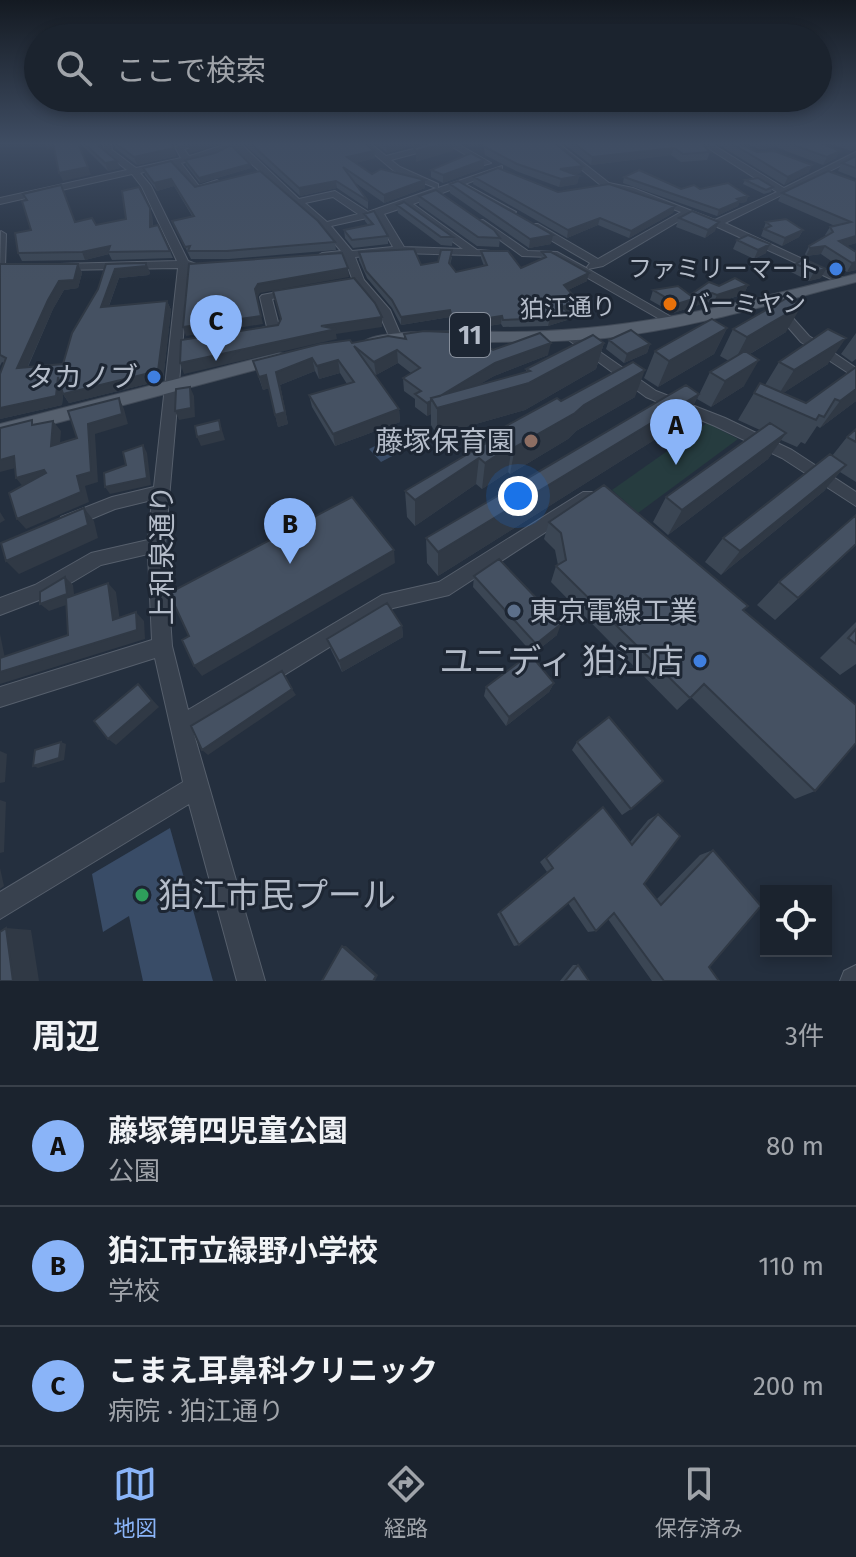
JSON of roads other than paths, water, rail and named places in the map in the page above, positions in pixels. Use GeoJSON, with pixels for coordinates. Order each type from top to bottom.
{"type":"FeatureCollection","features":[{"type":"Feature","properties":{"kind":"main road","name":"狛江通り"},"geometry":{"type":"LineString","coordinates":[[359,343],[396,338],[570,335],[674,322],[850,279]]}},
{"type":"Feature","properties":{"kind":"main road"},"geometry":{"type":"LineString","coordinates":[[0,431],[297,354]]}},
{"type":"Feature","properties":{"kind":"street"},"geometry":{"type":"LineString","coordinates":[[0,201],[57,189]]}},
{"type":"Feature","properties":{"kind":"street"},"geometry":{"type":"LineString","coordinates":[[147,189],[184,264]]}},
{"type":"Feature","properties":{"kind":"street"},"geometry":{"type":"LineString","coordinates":[[280,189],[325,225],[348,253],[359,281],[384,310],[396,338]]}},
{"type":"Feature","properties":{"kind":"street"},"geometry":{"type":"LineString","coordinates":[[325,225],[379,213],[438,189],[448,199]]}},
{"type":"Feature","properties":{"kind":"street"},"geometry":{"type":"LineString","coordinates":[[471,189],[599,264]]}},
{"type":"Feature","properties":{"kind":"street"},"geometry":{"type":"LineString","coordinates":[[624,189],[717,223],[850,279]]}},
{"type":"Feature","properties":{"kind":"street"},"geometry":{"type":"LineString","coordinates":[[779,189],[784,192]]}},
{"type":"Feature","properties":{"kind":"street"},"geometry":{"type":"LineString","coordinates":[[717,223],[790,189]]}},
{"type":"Feature","properties":{"kind":"street"},"geometry":{"type":"LineString","coordinates":[[297,202],[335,194],[366,215]]}},
{"type":"Feature","properties":{"kind":"street"},"geometry":{"type":"LineString","coordinates":[[406,203],[476,254]]}},
{"type":"Feature","properties":{"kind":"street"},"geometry":{"type":"LineString","coordinates":[[585,271],[688,212]]}},
{"type":"Feature","properties":{"kind":"street"},"geometry":{"type":"LineString","coordinates":[[379,213],[400,250]]}},
{"type":"Feature","properties":{"kind":"street"},"geometry":{"type":"LineString","coordinates":[[474,217],[526,254]]}},
{"type":"Feature","properties":{"kind":"street"},"geometry":{"type":"LineString","coordinates":[[1,234],[0,267],[14,267]]}},
{"type":"Feature","properties":{"kind":"street"},"geometry":{"type":"LineString","coordinates":[[303,258],[400,250],[553,254],[674,322]]}},
{"type":"Feature","properties":{"kind":"street","name":"上和泉通り"},"geometry":{"type":"LineString","coordinates":[[184,264],[156,545],[162,646],[196,787],[251,981]]}},
{"type":"Feature","properties":{"kind":"street"},"geometry":{"type":"LineString","coordinates":[[42,267],[199,264]]}},
{"type":"Feature","properties":{"kind":"street"},"geometry":{"type":"LineString","coordinates":[[344,283],[359,281]]}},
{"type":"Feature","properties":{"kind":"street"},"geometry":{"type":"LineString","coordinates":[[246,334],[274,330],[266,297],[313,289]]}},
{"type":"Feature","properties":{"kind":"street"},"geometry":{"type":"LineString","coordinates":[[769,300],[805,339],[856,374]]}},
{"type":"Feature","properties":{"kind":"street"},"geometry":{"type":"LineString","coordinates":[[570,335],[651,394],[787,454],[856,500]]}},
{"type":"Feature","properties":{"kind":"street"},"geometry":{"type":"LineString","coordinates":[[176,344],[190,342]]}},
{"type":"Feature","properties":{"kind":"street"},"geometry":{"type":"LineString","coordinates":[[182,726],[389,601],[443,589],[602,487]]}},
{"type":"Feature","properties":{"kind":"street"},"geometry":{"type":"LineString","coordinates":[[57,526],[112,503],[160,492]]}},
{"type":"Feature","properties":{"kind":"street"},"geometry":{"type":"LineString","coordinates":[[0,607],[41,591],[97,558],[156,545]]}},
{"type":"Feature","properties":{"kind":"street"},"geometry":{"type":"LineString","coordinates":[[0,697],[162,646]]}},
{"type":"Feature","properties":{"kind":"street"},"geometry":{"type":"LineString","coordinates":[[0,906],[196,787]]}},
{"type":"Feature","properties":{"kind":"water"},"geometry":{"type":"Polygon","coordinates":[[[409,429],[421,441],[381,462],[369,449],[409,429]]]}},
{"type":"Feature","properties":{"kind":"water","name":"狛江市民プール"},"geometry":{"type":"Polygon","coordinates":[[[170,828],[213,981],[143,981],[129,916],[103,932],[92,874],[170,828]]]}},
{"type":"Feature","properties":{"kind":"place","name":"ファミリーマート"},"geometry":{"type":"Point","coordinates":[836,269]}},
{"type":"Feature","properties":{"kind":"place","name":"バーミヤン"},"geometry":{"type":"Point","coordinates":[670,304]}},
{"type":"Feature","properties":{"kind":"place","name":"こまえ耳鼻科クリニック"},"geometry":{"type":"Point","coordinates":[216,361]}},
{"type":"Feature","properties":{"kind":"place","name":"タカノブ"},"geometry":{"type":"Point","coordinates":[154,377]}},
{"type":"Feature","properties":{"kind":"place","name":"藤塚保育園"},"geometry":{"type":"Point","coordinates":[531,441]}},
{"type":"Feature","properties":{"kind":"place","name":"藤塚第四児童公園"},"geometry":{"type":"Point","coordinates":[676,465]}},
{"type":"Feature","properties":{"kind":"place","name":"狛江市立緑野小学校"},"geometry":{"type":"Point","coordinates":[290,564]}},
{"type":"Feature","properties":{"kind":"place","name":"東京電線工業"},"geometry":{"type":"Point","coordinates":[514,611]}},
{"type":"Feature","properties":{"kind":"place","name":"ユニディ 狛江店"},"geometry":{"type":"Point","coordinates":[700,661]}},
{"type":"Feature","properties":{"kind":"place","name":"狛江市民プール"},"geometry":{"type":"Point","coordinates":[142,895]}}]}
